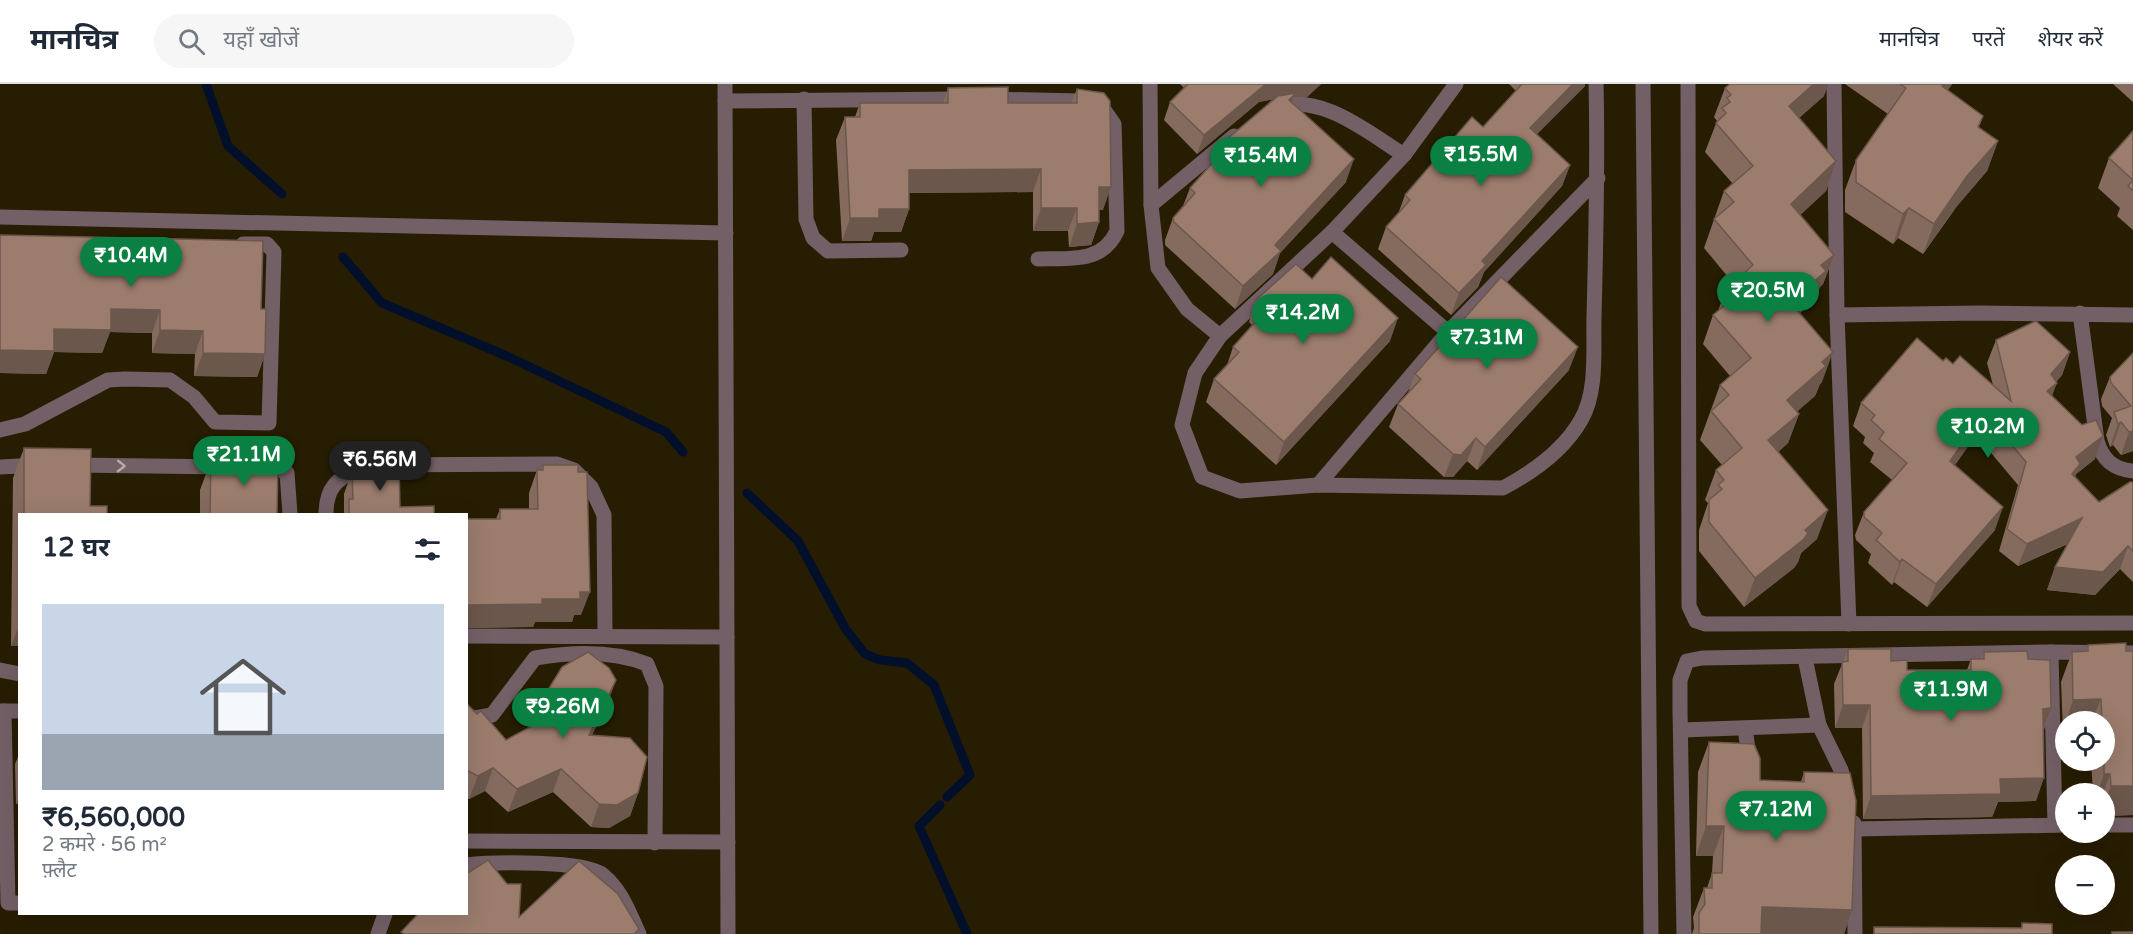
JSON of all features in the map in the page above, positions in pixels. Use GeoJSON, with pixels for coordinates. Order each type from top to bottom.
{"type":"FeatureCollection","features":[{"type":"Feature","properties":{"kind":"street"},"geometry":{"type":"LineString","coordinates":[[725,84],[728,934]]}},
{"type":"Feature","properties":{"kind":"street"},"geometry":{"type":"LineString","coordinates":[[1150,84],[1151,205],[1158,268],[1187,309],[1220,336]]}},
{"type":"Feature","properties":{"kind":"street"},"geometry":{"type":"LineString","coordinates":[[1456,84],[1404,154],[1332,232],[1220,336],[1195,373],[1182,425],[1202,477],[1240,491],[1318,485],[1503,488],[1531,474],[1560,446],[1581,420],[1591,385],[1598,178],[1596,84]]}},
{"type":"Feature","properties":{"kind":"street"},"geometry":{"type":"LineString","coordinates":[[1642,84],[1651,934]]}},
{"type":"Feature","properties":{"kind":"street"},"geometry":{"type":"LineString","coordinates":[[1688,84],[1689,606],[1696,621],[1705,624],[2133,622]]}},
{"type":"Feature","properties":{"kind":"street"},"geometry":{"type":"LineString","coordinates":[[1834,84],[1838,315],[1849,624]]}},
{"type":"Feature","properties":{"kind":"street"},"geometry":{"type":"LineString","coordinates":[[804,99],[806,219],[813,238],[828,251],[901,250]]}},
{"type":"Feature","properties":{"kind":"street"},"geometry":{"type":"LineString","coordinates":[[725,100],[1046,99],[1079,101],[1102,107],[1114,124],[1117,231],[1111,244],[1085,258],[1038,259]]}},
{"type":"Feature","properties":{"kind":"street"},"geometry":{"type":"LineString","coordinates":[[1265,110],[1282,105],[1308,106],[1335,112],[1404,154]]}},
{"type":"Feature","properties":{"kind":"street"},"geometry":{"type":"LineString","coordinates":[[1151,205],[1247,125]]}},
{"type":"Feature","properties":{"kind":"street"},"geometry":{"type":"LineString","coordinates":[[1318,485],[1448,332],[1598,178]]}},
{"type":"Feature","properties":{"kind":"street"},"geometry":{"type":"LineString","coordinates":[[0,217],[726,233]]}},
{"type":"Feature","properties":{"kind":"street"},"geometry":{"type":"LineString","coordinates":[[1332,232],[1448,332]]}},
{"type":"Feature","properties":{"kind":"street"},"geometry":{"type":"LineString","coordinates":[[0,430],[25,424],[108,380],[125,379],[170,381],[194,397],[215,422],[269,423],[274,252],[267,244],[232,243]]}},
{"type":"Feature","properties":{"kind":"street"},"geometry":{"type":"LineString","coordinates":[[1838,315],[2080,313],[2133,315]]}},
{"type":"Feature","properties":{"kind":"street"},"geometry":{"type":"LineString","coordinates":[[2080,313],[2100,452],[2110,464],[2121,470],[2133,471]]}},
{"type":"Feature","properties":{"kind":"street"},"geometry":{"type":"LineString","coordinates":[[326,513],[326,500],[336,480],[362,465],[557,464],[574,470],[591,488],[604,514],[604,634]]}},
{"type":"Feature","properties":{"kind":"street"},"geometry":{"type":"LineString","coordinates":[[0,467],[275,467],[287,473],[291,513]]}},
{"type":"Feature","properties":{"kind":"street"},"geometry":{"type":"LineString","coordinates":[[468,636],[604,634],[727,637]]}},
{"type":"Feature","properties":{"kind":"street"},"geometry":{"type":"LineString","coordinates":[[1684,934],[1680,680],[1687,661],[1702,658],[2050,652],[2133,653]]}},
{"type":"Feature","properties":{"kind":"street"},"geometry":{"type":"LineString","coordinates":[[2050,652],[2058,783]]}},
{"type":"Feature","properties":{"kind":"street"},"geometry":{"type":"LineString","coordinates":[[468,716],[475,718],[492,715],[535,658],[568,653],[630,657],[647,664],[656,686],[655,843]]}},
{"type":"Feature","properties":{"kind":"street"},"geometry":{"type":"LineString","coordinates":[[1805,658],[1819,725],[1845,784],[1855,829],[1855,934]]}},
{"type":"Feature","properties":{"kind":"street"},"geometry":{"type":"LineString","coordinates":[[0,670],[18,674]]}},
{"type":"Feature","properties":{"kind":"street"},"geometry":{"type":"LineString","coordinates":[[8,711],[8,903],[18,903]]}},
{"type":"Feature","properties":{"kind":"street"},"geometry":{"type":"LineString","coordinates":[[1682,730],[1819,725]]}},
{"type":"Feature","properties":{"kind":"street"},"geometry":{"type":"LineString","coordinates":[[1745,728],[1754,778]]}},
{"type":"Feature","properties":{"kind":"street"},"geometry":{"type":"LineString","coordinates":[[1824,785],[1845,784]]}},
{"type":"Feature","properties":{"kind":"street"},"geometry":{"type":"LineString","coordinates":[[1855,829],[2055,825]]}},
{"type":"Feature","properties":{"kind":"street"},"geometry":{"type":"LineString","coordinates":[[2115,825],[2133,825]]}},
{"type":"Feature","properties":{"kind":"street"},"geometry":{"type":"LineString","coordinates":[[468,842],[728,842]]}},
{"type":"Feature","properties":{"kind":"street"},"geometry":{"type":"LineString","coordinates":[[468,865],[488,862],[546,862],[601,873],[621,894],[639,934]]}},
{"type":"Feature","properties":{"kind":"street"},"geometry":{"type":"LineString","coordinates":[[378,934],[386,915]]}},
{"type":"Feature","properties":{"kind":"building"},"geometry":{"type":"Polygon","coordinates":[[[1188,84],[1266,84],[1204,135],[1170,102],[1188,84]]]}},
{"type":"Feature","properties":{"kind":"building"},"geometry":{"type":"Polygon","coordinates":[[[1522,84],[1573,84],[1530,128],[1570,165],[1482,261],[1486,265],[1459,293],[1386,227],[1410,200],[1405,195],[1472,117],[1483,127],[1522,84]]]}},
{"type":"Feature","properties":{"kind":"building"},"geometry":{"type":"Polygon","coordinates":[[[1730,84],[1814,84],[1789,106],[1836,161],[1791,204],[1834,255],[1821,265],[1826,271],[1790,302],[1833,352],[1822,362],[1826,366],[1787,400],[1799,414],[1768,440],[1828,510],[1805,530],[1808,533],[1804,539],[1755,578],[1709,522],[1709,500],[1722,489],[1718,485],[1724,480],[1716,470],[1742,448],[1711,411],[1729,395],[1720,385],[1751,358],[1713,315],[1732,299],[1725,291],[1753,265],[1714,219],[1734,202],[1724,191],[1753,166],[1716,123],[1726,113],[1722,108],[1730,102],[1727,98],[1731,95],[1725,88],[1730,84]]]}},
{"type":"Feature","properties":{"kind":"building"},"geometry":{"type":"Polygon","coordinates":[[[1900,84],[1943,84],[1942,86],[1983,116],[1978,127],[1998,141],[1967,176],[1934,224],[1909,208],[1903,214],[1856,182],[1856,160],[1906,88],[1900,84]]]}},
{"type":"Feature","properties":{"kind":"building"},"geometry":{"type":"Polygon","coordinates":[[[1008,87],[1008,103],[1077,103],[1077,89],[1104,93],[1110,101],[1111,187],[1099,187],[1099,222],[1077,224],[1077,208],[1041,208],[1041,169],[909,170],[909,209],[879,209],[879,218],[850,218],[845,117],[860,117],[860,103],[948,103],[948,88],[1008,87]]]}},
{"type":"Feature","properties":{"kind":"building"},"geometry":{"type":"Polygon","coordinates":[[[1296,93],[1289,100],[1354,159],[1275,245],[1281,251],[1243,286],[1174,222],[1173,218],[1195,193],[1190,188],[1225,149],[1220,145],[1278,96],[1296,93]]]}},
{"type":"Feature","properties":{"kind":"building"},"geometry":{"type":"Polygon","coordinates":[[[2133,131],[2133,180],[2109,158],[2133,131]]]}},
{"type":"Feature","properties":{"kind":"building"},"geometry":{"type":"Polygon","coordinates":[[[2133,180],[2133,191],[2128,186],[2133,180]]]}},
{"type":"Feature","properties":{"kind":"building"},"geometry":{"type":"Polygon","coordinates":[[[0,235],[263,241],[261,309],[266,309],[265,354],[203,353],[203,331],[160,330],[160,310],[111,309],[111,330],[54,329],[54,351],[0,350],[0,235]]]}},
{"type":"Feature","properties":{"kind":"building"},"geometry":{"type":"Polygon","coordinates":[[[1331,257],[1398,318],[1284,442],[1214,379],[1239,352],[1233,347],[1267,309],[1257,299],[1296,264],[1312,279],[1331,257]]]}},
{"type":"Feature","properties":{"kind":"building"},"geometry":{"type":"Polygon","coordinates":[[[1501,277],[1578,347],[1485,447],[1476,438],[1461,455],[1453,454],[1398,404],[1421,379],[1415,374],[1501,277]]]}},
{"type":"Feature","properties":{"kind":"building"},"geometry":{"type":"Polygon","coordinates":[[[2036,321],[2070,352],[2051,374],[2057,383],[2047,391],[2082,425],[2096,420],[2103,436],[2076,457],[2080,464],[2072,474],[2099,502],[2133,482],[2133,551],[2128,546],[2103,572],[2055,567],[2082,518],[2027,544],[2007,529],[2026,462],[1984,412],[1950,461],[2003,507],[1936,584],[1902,559],[1900,562],[1876,540],[1882,533],[1864,517],[1864,512],[1907,463],[1879,439],[1884,432],[1871,420],[1875,415],[1861,403],[1917,338],[1943,361],[1946,358],[1953,364],[1960,356],[2011,401],[1996,340],[2036,321]]]}},
{"type":"Feature","properties":{"kind":"building"},"geometry":{"type":"Polygon","coordinates":[[[2133,353],[2133,431],[2129,432],[2121,422],[2118,424],[2114,412],[2131,406],[2111,383],[2110,377],[2133,353]]]}},
{"type":"Feature","properties":{"kind":"building"},"geometry":{"type":"Polygon","coordinates":[[[24,448],[91,449],[90,506],[107,506],[107,513],[24,513],[24,448]]]}},
{"type":"Feature","properties":{"kind":"building"},"geometry":{"type":"Polygon","coordinates":[[[211,460],[278,461],[277,513],[210,513],[211,460]]]}},
{"type":"Feature","properties":{"kind":"building"},"geometry":{"type":"Polygon","coordinates":[[[361,464],[399,464],[400,507],[434,506],[434,513],[349,513],[349,499],[353,499],[352,471],[361,470],[361,464]]]}},
{"type":"Feature","properties":{"kind":"building"},"geometry":{"type":"Polygon","coordinates":[[[543,465],[578,465],[578,472],[587,472],[590,592],[580,592],[580,599],[542,599],[542,604],[468,605],[468,519],[500,519],[500,509],[538,509],[537,470],[543,470],[543,465]]]}},
{"type":"Feature","properties":{"kind":"building"},"geometry":{"type":"Polygon","coordinates":[[[2126,643],[2126,651],[2133,651],[2133,786],[2115,786],[2115,783],[2111,783],[2110,774],[2104,774],[2104,771],[2115,771],[2115,711],[2102,711],[2101,699],[2073,700],[2072,652],[2088,651],[2088,645],[2126,643]]]}},
{"type":"Feature","properties":{"kind":"building"},"geometry":{"type":"Polygon","coordinates":[[[1848,649],[1891,649],[1891,661],[1907,660],[1907,670],[1971,670],[1971,659],[1984,659],[1984,652],[2027,651],[2028,659],[2050,660],[2051,708],[2043,709],[2044,778],[2000,779],[2001,794],[1871,796],[1870,705],[1843,705],[1842,662],[1848,661],[1848,649]]]}},
{"type":"Feature","properties":{"kind":"building"},"geometry":{"type":"Polygon","coordinates":[[[588,652],[609,668],[616,680],[589,735],[630,738],[647,757],[638,793],[617,805],[599,804],[561,769],[517,789],[493,768],[478,776],[468,771],[468,705],[477,714],[481,711],[506,740],[532,726],[543,698],[562,667],[588,652]]]}},
{"type":"Feature","properties":{"kind":"building"},"geometry":{"type":"Polygon","coordinates":[[[1709,742],[1754,744],[1760,758],[1760,780],[1804,782],[1804,772],[1850,773],[1856,801],[1852,910],[1762,907],[1761,934],[1699,934],[1699,913],[1705,904],[1704,888],[1712,888],[1712,873],[1722,873],[1724,826],[1706,826],[1709,742]]]}},
{"type":"Feature","properties":{"kind":"building"},"geometry":{"type":"Polygon","coordinates":[[[488,860],[507,884],[521,884],[519,917],[579,861],[618,894],[639,929],[634,934],[404,934],[401,932],[417,915],[468,915],[468,873],[488,860]]]}},
{"type":"Feature","properties":{"kind":"building"},"geometry":{"type":"Polygon","coordinates":[[[2022,923],[2052,924],[2052,934],[1874,934],[1874,927],[2022,928],[2022,923]]]}},
{"type":"Feature","properties":{"kind":"building"},"geometry":{"type":"Polygon","coordinates":[[[2112,932],[2133,932],[2133,934],[2112,934],[2112,932]]]}},
{"type":"Feature","properties":{"kind":"waterway"},"geometry":{"type":"LineString","coordinates":[[206,84],[228,146],[282,194]]}},
{"type":"Feature","properties":{"kind":"waterway"},"geometry":{"type":"LineString","coordinates":[[343,257],[382,303],[509,357],[666,432],[683,452]]}},
{"type":"Feature","properties":{"kind":"waterway"},"geometry":{"type":"LineString","coordinates":[[747,493],[798,541],[845,628],[865,654],[880,660],[907,663],[934,685],[970,775],[947,797]]}},
{"type":"Feature","properties":{"kind":"waterway"},"geometry":{"type":"LineString","coordinates":[[940,805],[919,826],[967,934]]}}]}
